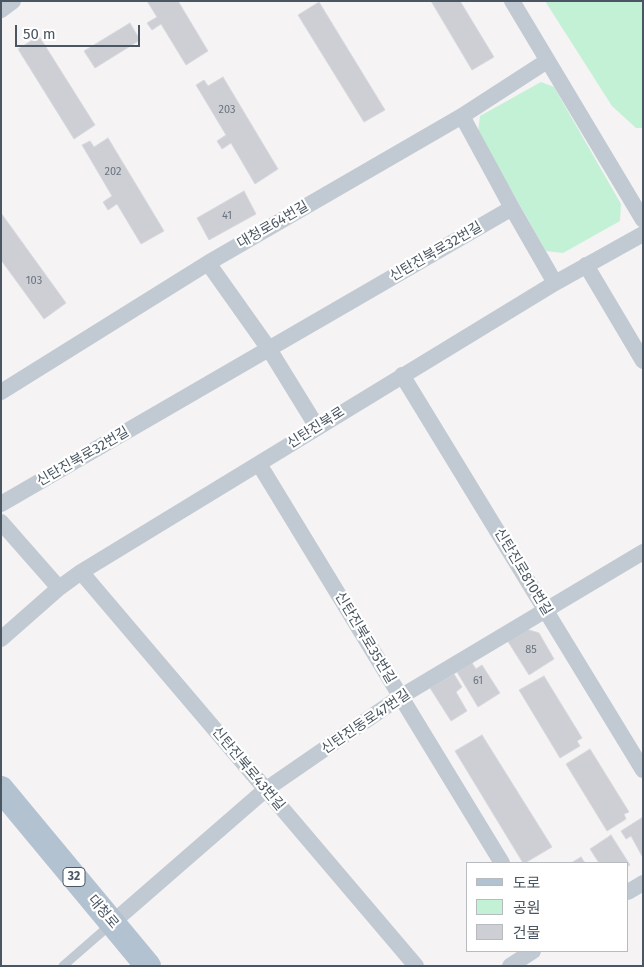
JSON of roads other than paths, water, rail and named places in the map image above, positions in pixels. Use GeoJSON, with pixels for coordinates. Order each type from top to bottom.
{"type":"FeatureCollection","features":[{"type":"Feature","properties":{"kind":"main road","name":"대청로"},"geometry":{"type":"LineString","coordinates":[[1,789],[148,966]]}},
{"type":"Feature","properties":{"kind":"street"},"geometry":{"type":"LineString","coordinates":[[1,10],[13,1]]}},
{"type":"Feature","properties":{"kind":"street"},"geometry":{"type":"LineString","coordinates":[[512,1],[643,220]]}},
{"type":"Feature","properties":{"kind":"street","name":"대청로64번길"},"geometry":{"type":"LineString","coordinates":[[1,392],[208,263],[462,116],[547,61]]}},
{"type":"Feature","properties":{"kind":"street"},"geometry":{"type":"LineString","coordinates":[[462,116],[555,283]]}},
{"type":"Feature","properties":{"kind":"street","name":"신탄진북로32번길"},"geometry":{"type":"LineString","coordinates":[[1,504],[512,208]]}},
{"type":"Feature","properties":{"kind":"street","name":"신탄진북로"},"geometry":{"type":"LineString","coordinates":[[1,639],[59,588],[81,572],[402,375],[555,283],[643,234]]}},
{"type":"Feature","properties":{"kind":"street"},"geometry":{"type":"LineString","coordinates":[[208,263],[269,349],[317,427]]}},
{"type":"Feature","properties":{"kind":"street"},"geometry":{"type":"LineString","coordinates":[[586,265],[643,360]]}},
{"type":"Feature","properties":{"kind":"street","name":"신탄진로810번길"},"geometry":{"type":"LineString","coordinates":[[402,375],[643,770]]}},
{"type":"Feature","properties":{"kind":"street","name":"신탄진북로35번길"},"geometry":{"type":"LineString","coordinates":[[259,464],[501,862]]}},
{"type":"Feature","properties":{"kind":"street"},"geometry":{"type":"LineString","coordinates":[[1,522],[59,588]]}},
{"type":"Feature","properties":{"kind":"street","name":"신탄진동로47번길"},"geometry":{"type":"LineString","coordinates":[[112,923],[265,790],[400,697],[643,552]]}},
{"type":"Feature","properties":{"kind":"street","name":"신탄진북로43번길"},"geometry":{"type":"LineString","coordinates":[[81,572],[416,966]]}},
{"type":"Feature","properties":{"kind":"street"},"geometry":{"type":"LineString","coordinates":[[629,891],[643,883]]}},
{"type":"Feature","properties":{"kind":"street"},"geometry":{"type":"LineString","coordinates":[[510,966],[531,952]]}},
{"type":"Feature","properties":{"kind":"lane"},"geometry":{"type":"LineString","coordinates":[[63,966],[112,923]]}}]}
